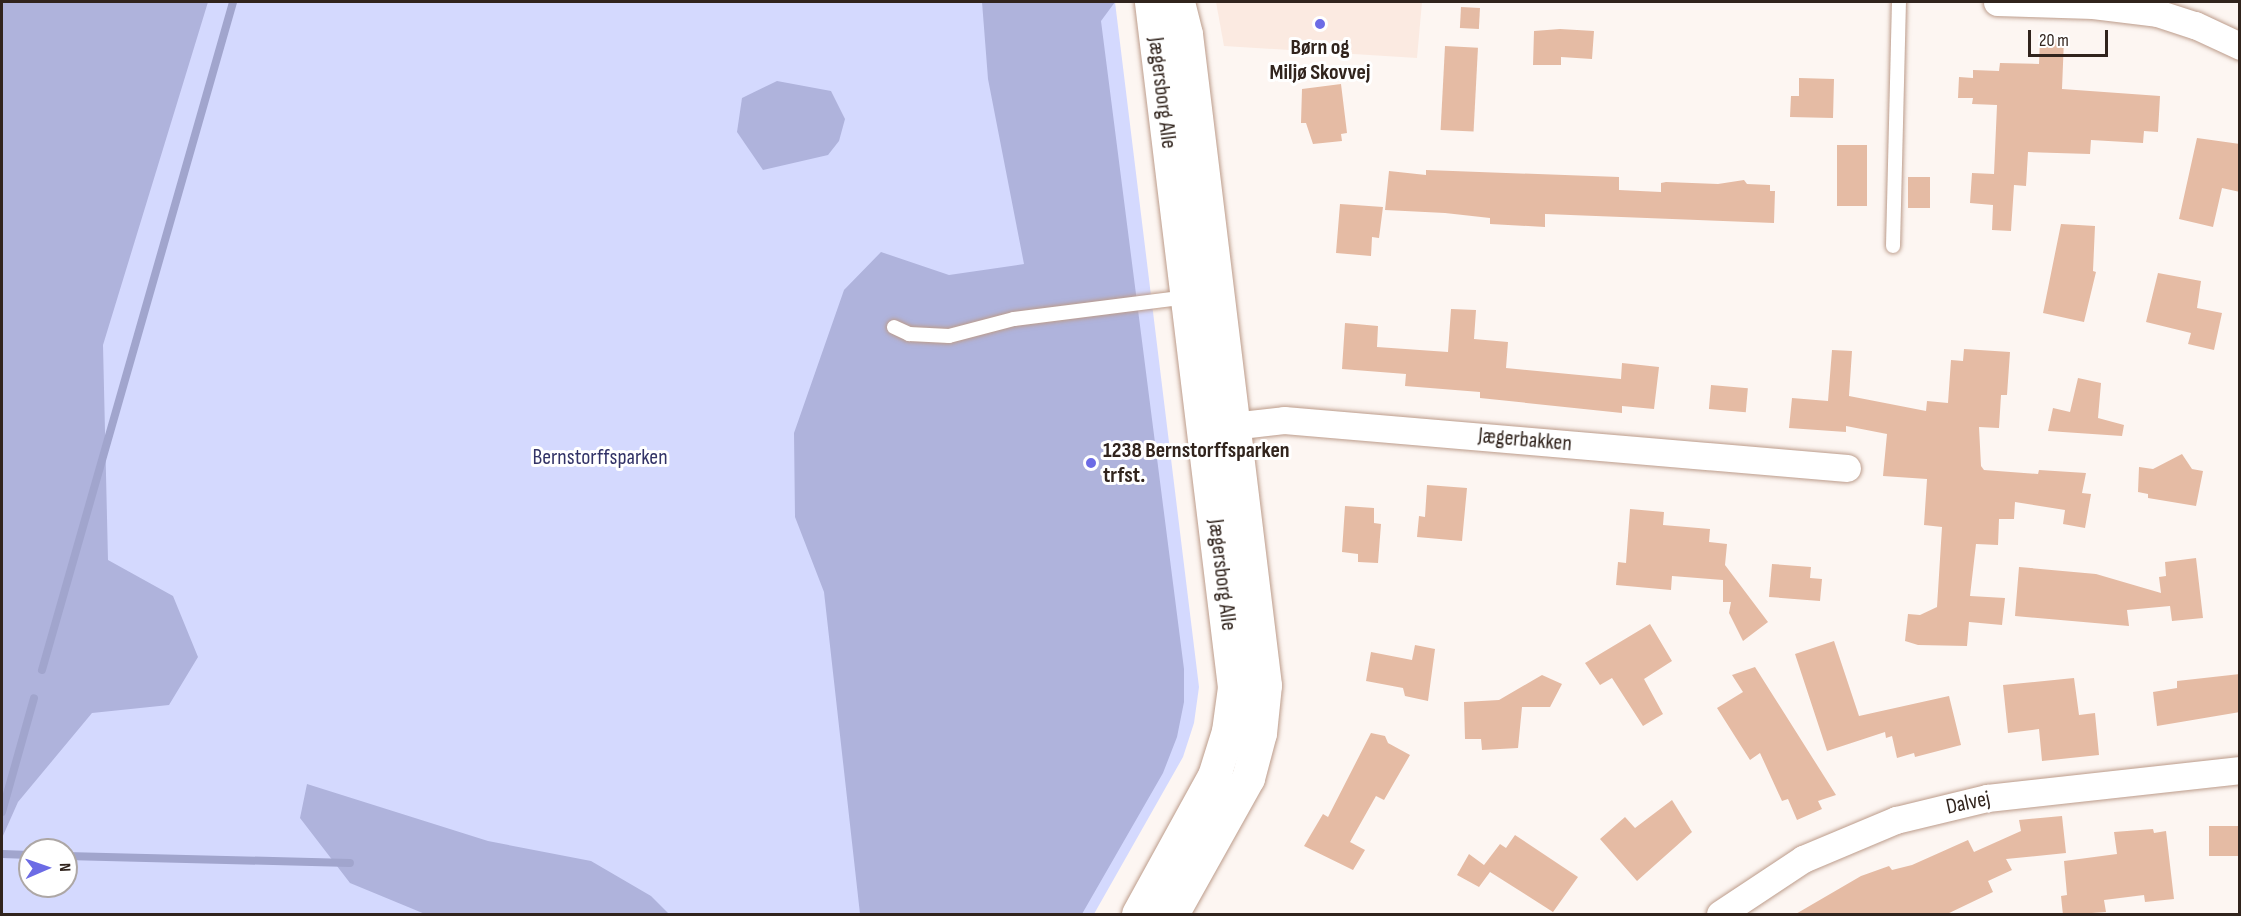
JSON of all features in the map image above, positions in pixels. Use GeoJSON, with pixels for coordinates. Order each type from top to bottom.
{"type":"FeatureCollection","features":[{"type":"Feature","properties":{"kind":"street","name":"Jægersborg Alle"},"geometry":{"type":"LineString","coordinates":[[1151,2],[1188,297],[1219,428],[1265,665],[1260,733],[1239,797],[1172,915]]}},
{"type":"Feature","properties":{"kind":"street","name":"Jægersborg Alle"},"geometry":{"type":"LineString","coordinates":[[1138,915],[1210,784],[1222,755],[1232,708],[1233,666],[1219,428],[1186,34],[1178,2]]}},
{"type":"Feature","properties":{"kind":"street"},"geometry":{"type":"LineString","coordinates":[[1997,2],[2093,5],[2157,13],[2195,25],[2240,46]]}},
{"type":"Feature","properties":{"kind":"street","name":"Jægerbakken"},"geometry":{"type":"LineString","coordinates":[[1219,428],[1284,420],[1847,468]]}},
{"type":"Feature","properties":{"kind":"street","name":"Dalvej"},"geometry":{"type":"LineString","coordinates":[[1720,915],[1803,860],[1896,820],[1987,798],[2240,770]]}},
{"type":"Feature","properties":{"kind":"lane"},"geometry":{"type":"LineString","coordinates":[[1893,246],[1899,2]]}},
{"type":"Feature","properties":{"kind":"lane"},"geometry":{"type":"LineString","coordinates":[[894,327],[909,333],[949,336],[1014,319],[1188,297]]}},
{"type":"Feature","properties":{"kind":"shaded area"},"geometry":{"type":"Polygon","coordinates":[[[2,2],[208,2],[103,345],[108,560],[173,596],[198,657],[169,705],[92,713],[18,802],[2,838],[2,2]]]}},
{"type":"Feature","properties":{"kind":"shaded area"},"geometry":{"type":"Polygon","coordinates":[[[982,2],[1115,2],[1101,21],[1184,669],[1184,702],[1177,737],[1163,773],[1082,914],[860,914],[824,592],[795,517],[794,433],[844,290],[881,252],[949,275],[1024,264],[988,79],[982,2]]]}},
{"type":"Feature","properties":{"kind":"shaded area","name":"Børn og Miljø Skovvej"},"geometry":{"type":"Polygon","coordinates":[[[1216,2],[1422,2],[1417,58],[1224,46],[1216,2]]]}},
{"type":"Feature","properties":{"kind":"shaded area"},"geometry":{"type":"Polygon","coordinates":[[[777,81],[831,91],[845,119],[839,141],[828,155],[763,170],[737,132],[742,98],[777,81]]]}},
{"type":"Feature","properties":{"kind":"shaded area"},"geometry":{"type":"Polygon","coordinates":[[[307,784],[488,841],[591,861],[651,896],[669,914],[425,914],[350,883],[300,818],[307,784]]]}},
{"type":"Feature","properties":{"kind":"green space","name":"Bernstorffsparken"},"geometry":{"type":"Polygon","coordinates":[[[2,2],[1115,2],[1199,687],[1194,723],[1183,757],[1094,914],[2,914],[2,2]]]}},
{"type":"Feature","properties":{"kind":"building"},"geometry":{"type":"Polygon","coordinates":[[[1461,7],[1480,8],[1479,29],[1460,28],[1461,7]]]}},
{"type":"Feature","properties":{"kind":"building"},"geometry":{"type":"Polygon","coordinates":[[[1560,29],[1594,31],[1592,59],[1561,57],[1561,65],[1533,65],[1534,31],[1560,29]]]}},
{"type":"Feature","properties":{"kind":"building"},"geometry":{"type":"Polygon","coordinates":[[[2040,38],[2064,39],[2062,89],[2160,96],[2158,132],[2144,131],[2143,143],[2091,140],[2090,154],[2028,152],[2026,186],[2014,185],[2011,231],[1992,230],[1993,205],[1970,203],[1972,173],[1994,174],[1997,105],[1972,104],[1973,98],[1958,98],[1959,77],[1973,78],[1973,70],[1999,71],[2000,63],[2039,64],[2040,38]]]}},
{"type":"Feature","properties":{"kind":"building"},"geometry":{"type":"Polygon","coordinates":[[[1445,46],[1478,48],[1474,132],[1441,130],[1445,46]]]}},
{"type":"Feature","properties":{"kind":"building"},"geometry":{"type":"Polygon","coordinates":[[[1799,78],[1834,79],[1833,118],[1790,117],[1791,96],[1799,96],[1799,78]]]}},
{"type":"Feature","properties":{"kind":"building"},"geometry":{"type":"Polygon","coordinates":[[[1341,84],[1347,133],[1341,134],[1342,141],[1313,144],[1306,123],[1301,123],[1302,89],[1341,84]]]}},
{"type":"Feature","properties":{"kind":"building"},"geometry":{"type":"Polygon","coordinates":[[[2197,138],[2240,144],[2240,192],[2222,188],[2213,227],[2179,219],[2197,138]]]}},
{"type":"Feature","properties":{"kind":"building"},"geometry":{"type":"Polygon","coordinates":[[[1837,145],[1867,145],[1867,206],[1837,206],[1837,145]]]}},
{"type":"Feature","properties":{"kind":"building"},"geometry":{"type":"Polygon","coordinates":[[[1426,170],[1619,177],[1619,190],[1661,192],[1661,183],[1666,182],[1718,184],[1744,180],[1747,184],[1770,185],[1770,191],[1775,191],[1774,223],[1545,214],[1545,227],[1490,224],[1490,218],[1445,213],[1385,210],[1389,171],[1426,175],[1426,170]]]}},
{"type":"Feature","properties":{"kind":"building"},"geometry":{"type":"Polygon","coordinates":[[[1908,177],[1930,177],[1930,208],[1908,208],[1908,177]]]}},
{"type":"Feature","properties":{"kind":"building"},"geometry":{"type":"Polygon","coordinates":[[[1340,204],[1383,207],[1379,238],[1372,237],[1371,256],[1336,253],[1340,204]]]}},
{"type":"Feature","properties":{"kind":"building"},"geometry":{"type":"Polygon","coordinates":[[[2061,224],[2095,226],[2093,271],[2096,272],[2084,322],[2043,313],[2061,224]]]}},
{"type":"Feature","properties":{"kind":"building"},"geometry":{"type":"Polygon","coordinates":[[[2158,273],[2201,281],[2197,308],[2222,313],[2214,350],[2188,344],[2191,333],[2146,322],[2158,273]]]}},
{"type":"Feature","properties":{"kind":"building"},"geometry":{"type":"Polygon","coordinates":[[[1451,309],[1476,310],[1474,339],[1508,342],[1506,368],[1621,379],[1622,363],[1659,367],[1654,409],[1622,406],[1622,413],[1480,398],[1480,392],[1405,386],[1406,374],[1342,369],[1345,323],[1378,326],[1377,347],[1448,352],[1451,309]]]}},
{"type":"Feature","properties":{"kind":"building"},"geometry":{"type":"Polygon","coordinates":[[[1964,349],[2010,352],[2007,395],[2001,395],[1999,428],[1979,427],[1981,466],[1984,470],[2038,474],[2039,470],[2086,473],[2082,493],[2091,494],[2085,528],[2063,524],[2065,510],[2015,502],[2014,519],[1999,519],[1998,545],[1976,544],[1970,596],[2005,598],[2002,625],[1969,622],[1967,646],[1918,645],[1905,641],[1908,614],[1920,615],[1937,607],[1942,527],[1924,525],[1927,479],[1883,476],[1887,434],[1846,426],[1846,432],[1789,428],[1792,398],[1828,401],[1832,350],[1852,351],[1849,396],[1926,411],[1927,401],[1948,403],[1951,360],[1963,361],[1964,349]]]}},
{"type":"Feature","properties":{"kind":"building"},"geometry":{"type":"Polygon","coordinates":[[[2078,378],[2101,383],[2098,418],[2124,425],[2122,436],[2048,431],[2053,408],[2070,412],[2078,378]]]}},
{"type":"Feature","properties":{"kind":"building"},"geometry":{"type":"Polygon","coordinates":[[[1711,385],[1748,388],[1746,412],[1709,409],[1711,385]]]}},
{"type":"Feature","properties":{"kind":"building"},"geometry":{"type":"Polygon","coordinates":[[[2182,454],[2192,469],[2203,471],[2196,506],[2148,498],[2148,494],[2138,492],[2139,467],[2153,469],[2182,454]]]}},
{"type":"Feature","properties":{"kind":"building"},"geometry":{"type":"Polygon","coordinates":[[[1427,485],[1467,488],[1462,541],[1417,537],[1419,516],[1425,517],[1427,485]]]}},
{"type":"Feature","properties":{"kind":"building"},"geometry":{"type":"Polygon","coordinates":[[[1345,506],[1374,508],[1374,523],[1381,524],[1378,563],[1358,562],[1358,554],[1342,552],[1345,506]]]}},
{"type":"Feature","properties":{"kind":"building"},"geometry":{"type":"Polygon","coordinates":[[[1630,509],[1664,512],[1663,525],[1710,529],[1709,542],[1727,544],[1725,565],[1768,622],[1743,641],[1729,613],[1731,602],[1723,602],[1723,580],[1672,576],[1671,590],[1616,585],[1618,562],[1626,563],[1630,509]]]}},
{"type":"Feature","properties":{"kind":"building"},"geometry":{"type":"Polygon","coordinates":[[[2196,558],[2203,618],[2172,621],[2170,606],[2127,610],[2129,626],[2015,616],[2019,567],[2096,574],[2161,593],[2159,577],[2166,576],[2165,562],[2196,558]]]}},
{"type":"Feature","properties":{"kind":"building"},"geometry":{"type":"Polygon","coordinates":[[[1772,564],[1811,567],[1810,578],[1822,579],[1820,601],[1769,597],[1772,564]]]}},
{"type":"Feature","properties":{"kind":"building"},"geometry":{"type":"Polygon","coordinates":[[[1650,624],[1672,661],[1644,679],[1663,714],[1643,726],[1612,678],[1600,685],[1585,663],[1650,624]]]}},
{"type":"Feature","properties":{"kind":"building"},"geometry":{"type":"Polygon","coordinates":[[[1834,641],[1859,716],[1949,696],[1961,745],[1915,757],[1914,753],[1897,758],[1892,736],[1886,738],[1885,732],[1827,751],[1795,654],[1834,641]]]}},
{"type":"Feature","properties":{"kind":"building"},"geometry":{"type":"Polygon","coordinates":[[[1415,645],[1435,649],[1428,701],[1405,696],[1403,688],[1366,681],[1371,652],[1412,660],[1415,645]]]}},
{"type":"Feature","properties":{"kind":"building"},"geometry":{"type":"Polygon","coordinates":[[[1755,667],[1836,795],[1818,801],[1822,809],[1797,820],[1788,799],[1782,801],[1760,753],[1750,760],[1717,708],[1743,692],[1732,675],[1755,667]]]}},
{"type":"Feature","properties":{"kind":"building"},"geometry":{"type":"Polygon","coordinates":[[[2240,674],[2240,712],[2157,726],[2153,692],[2177,688],[2177,681],[2240,674]]]}},
{"type":"Feature","properties":{"kind":"building"},"geometry":{"type":"Polygon","coordinates":[[[1542,675],[1562,684],[1550,707],[1522,707],[1518,748],[1482,750],[1481,739],[1465,739],[1464,702],[1499,700],[1542,675]]]}},
{"type":"Feature","properties":{"kind":"building"},"geometry":{"type":"Polygon","coordinates":[[[2074,678],[2079,715],[2095,713],[2099,755],[2042,761],[2039,729],[2008,733],[2003,685],[2074,678]]]}},
{"type":"Feature","properties":{"kind":"building"},"geometry":{"type":"Polygon","coordinates":[[[1371,733],[1385,736],[1388,743],[1410,755],[1384,800],[1376,796],[1350,842],[1365,850],[1353,870],[1304,846],[1323,814],[1328,817],[1371,733]]]}},
{"type":"Feature","properties":{"kind":"building"},"geometry":{"type":"Polygon","coordinates":[[[1672,800],[1692,832],[1637,881],[1600,839],[1625,817],[1635,828],[1672,800]]]}},
{"type":"Feature","properties":{"kind":"building"},"geometry":{"type":"Polygon","coordinates":[[[2062,816],[2066,853],[2006,859],[2012,870],[1988,881],[1993,892],[1945,915],[1794,915],[1861,876],[1889,866],[1892,870],[1912,865],[1968,840],[1974,852],[2021,831],[2019,820],[2062,816]]]}},
{"type":"Feature","properties":{"kind":"building"},"geometry":{"type":"Polygon","coordinates":[[[2209,826],[2240,826],[2240,856],[2209,856],[2209,826]]]}},
{"type":"Feature","properties":{"kind":"building"},"geometry":{"type":"Polygon","coordinates":[[[2153,829],[2154,833],[2166,831],[2174,899],[2145,902],[2144,895],[2104,900],[2106,912],[2063,915],[2061,896],[2067,895],[2064,861],[2117,854],[2114,832],[2153,829]]]}},
{"type":"Feature","properties":{"kind":"building"},"geometry":{"type":"Polygon","coordinates":[[[1515,835],[1578,877],[1553,912],[1490,872],[1479,887],[1457,875],[1469,854],[1484,865],[1500,844],[1506,848],[1515,835]]]}},
{"type":"Feature","properties":{"kind":"waterway"},"geometry":{"type":"LineString","coordinates":[[42,670],[233,2]]}},
{"type":"Feature","properties":{"kind":"waterway"},"geometry":{"type":"LineString","coordinates":[[2,812],[34,698]]}},
{"type":"Feature","properties":{"kind":"waterway"},"geometry":{"type":"LineString","coordinates":[[2,854],[18,855]]}},
{"type":"Feature","properties":{"kind":"waterway"},"geometry":{"type":"LineString","coordinates":[[78,856],[350,863]]}},
{"type":"Feature","properties":{"kind":"place","name":"Børn og Miljø Skovvej"},"geometry":{"type":"Point","coordinates":[1320,24]}},
{"type":"Feature","properties":{"kind":"place","name":"1238 Bernstorffsparken trfst."},"geometry":{"type":"Point","coordinates":[1091,463]}}]}
